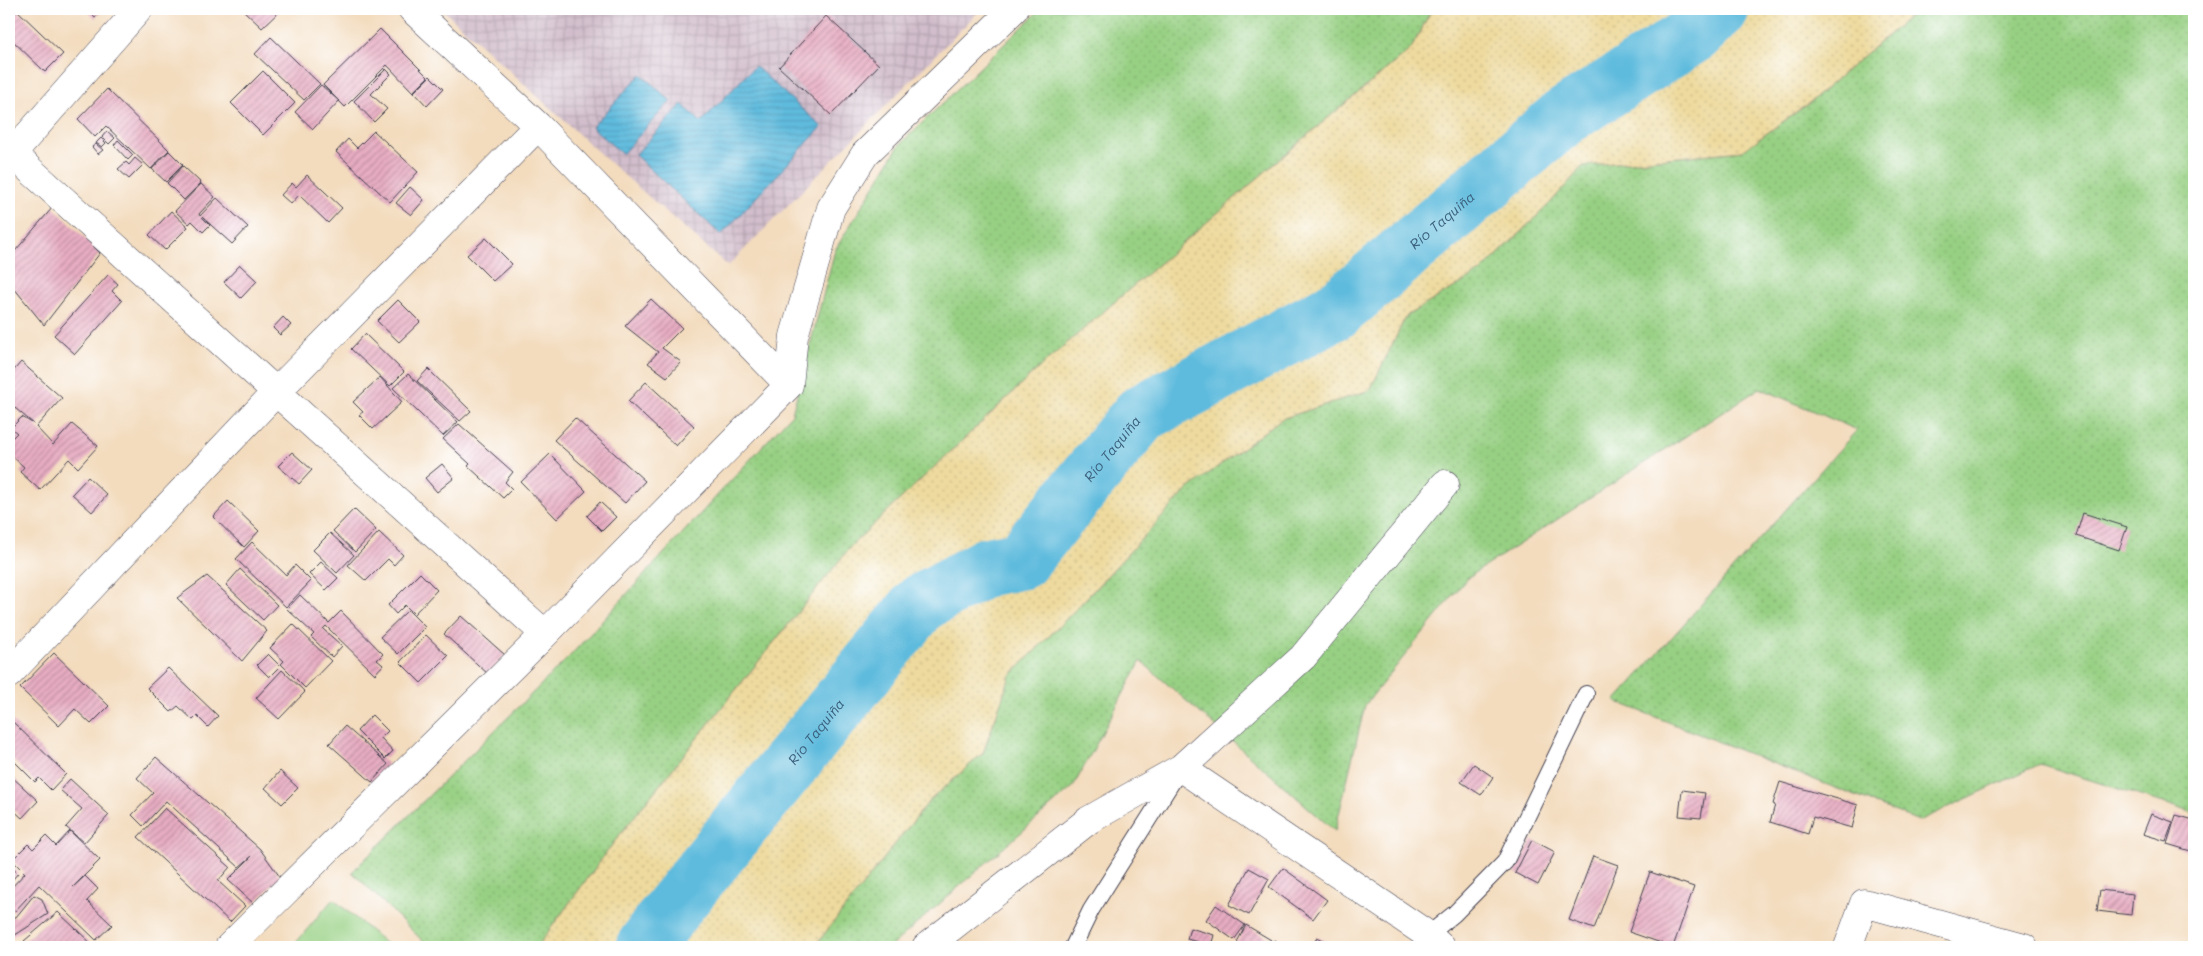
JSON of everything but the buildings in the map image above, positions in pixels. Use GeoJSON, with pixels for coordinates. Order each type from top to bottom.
{"type":"FeatureCollection","features":[{"type":"Feature","properties":{"kind":"street"},"geometry":{"type":"LineString","coordinates":[[139,9],[10,154],[277,391],[545,634]]}},
{"type":"Feature","properties":{"kind":"street"},"geometry":{"type":"LineString","coordinates":[[412,9],[538,126],[789,385]]}},
{"type":"Feature","properties":{"kind":"street"},"geometry":{"type":"LineString","coordinates":[[229,947],[545,634],[789,385],[794,336],[831,208],[865,154],[1014,9]]}},
{"type":"Feature","properties":{"kind":"street"},"geometry":{"type":"LineString","coordinates":[[9,674],[277,391],[538,126]]}},
{"type":"Feature","properties":{"kind":"street"},"geometry":{"type":"LineString","coordinates":[[926,947],[1089,820],[1180,768],[1303,657],[1445,484]]}},
{"type":"Feature","properties":{"kind":"street"},"geometry":{"type":"LineString","coordinates":[[1180,768],[1429,943]]}},
{"type":"Feature","properties":{"kind":"street"},"geometry":{"type":"LineString","coordinates":[[1848,947],[1864,903],[2024,947]]}},
{"type":"Feature","properties":{"kind":"lane"},"geometry":{"type":"LineString","coordinates":[[1429,943],[1454,914],[1505,862],[1586,694]]}},
{"type":"Feature","properties":{"kind":"lane"},"geometry":{"type":"LineString","coordinates":[[1073,947],[1091,910],[1180,768]]}},
{"type":"Feature","properties":{"kind":"shaded area"},"geometry":{"type":"Polygon","coordinates":[[[442,9],[981,9],[728,266],[608,161],[442,9]]]}},
{"type":"Feature","properties":{"kind":"green space"},"geometry":{"type":"Polygon","coordinates":[[[1041,9],[1432,9],[1411,49],[1310,133],[1042,365],[852,545],[618,837],[537,947],[429,947],[352,872],[569,657],[792,414],[835,250],[900,144],[1041,9]]]}},
{"type":"Feature","properties":{"kind":"green space"},"geometry":{"type":"Polygon","coordinates":[[[1918,9],[2194,9],[2194,813],[2040,764],[1919,821],[1615,701],[1857,430],[1760,388],[1467,578],[1365,705],[1335,831],[1141,661],[1073,787],[890,947],[814,947],[929,801],[983,753],[1010,676],[1077,608],[1188,489],[1281,419],[1370,390],[1406,316],[1480,272],[1550,203],[1583,166],[1742,151],[1809,103],[1918,9]]]}},
{"type":"Feature","properties":{"kind":"green space"},"geometry":{"type":"Polygon","coordinates":[[[333,899],[390,947],[292,947],[333,899]]]}},
{"type":"Feature","properties":{"kind":"sand"},"geometry":{"type":"Polygon","coordinates":[[[1432,9],[1918,9],[1809,103],[1742,151],[1583,166],[1550,203],[1480,272],[1406,316],[1370,390],[1281,419],[1188,489],[1077,608],[1010,676],[983,753],[929,801],[814,947],[537,947],[618,837],[852,545],[1042,365],[1310,133],[1411,49],[1432,9]]]}},
{"type":"Feature","properties":{"kind":"water"},"geometry":{"type":"Polygon","coordinates":[[[755,66],[822,127],[721,235],[635,155],[682,104],[701,122],[755,66]]]}},
{"type":"Feature","properties":{"kind":"water"},"geometry":{"type":"Polygon","coordinates":[[[641,74],[671,101],[622,154],[592,127],[641,74]]]}},
{"type":"Feature","properties":{"kind":"waterway","name":"Río Taquiña"},"geometry":{"type":"LineString","coordinates":[[645,947],[672,909],[921,603],[986,567],[1021,560],[1141,414],[1338,309],[1564,117],[1694,34],[1720,9]]}}]}
